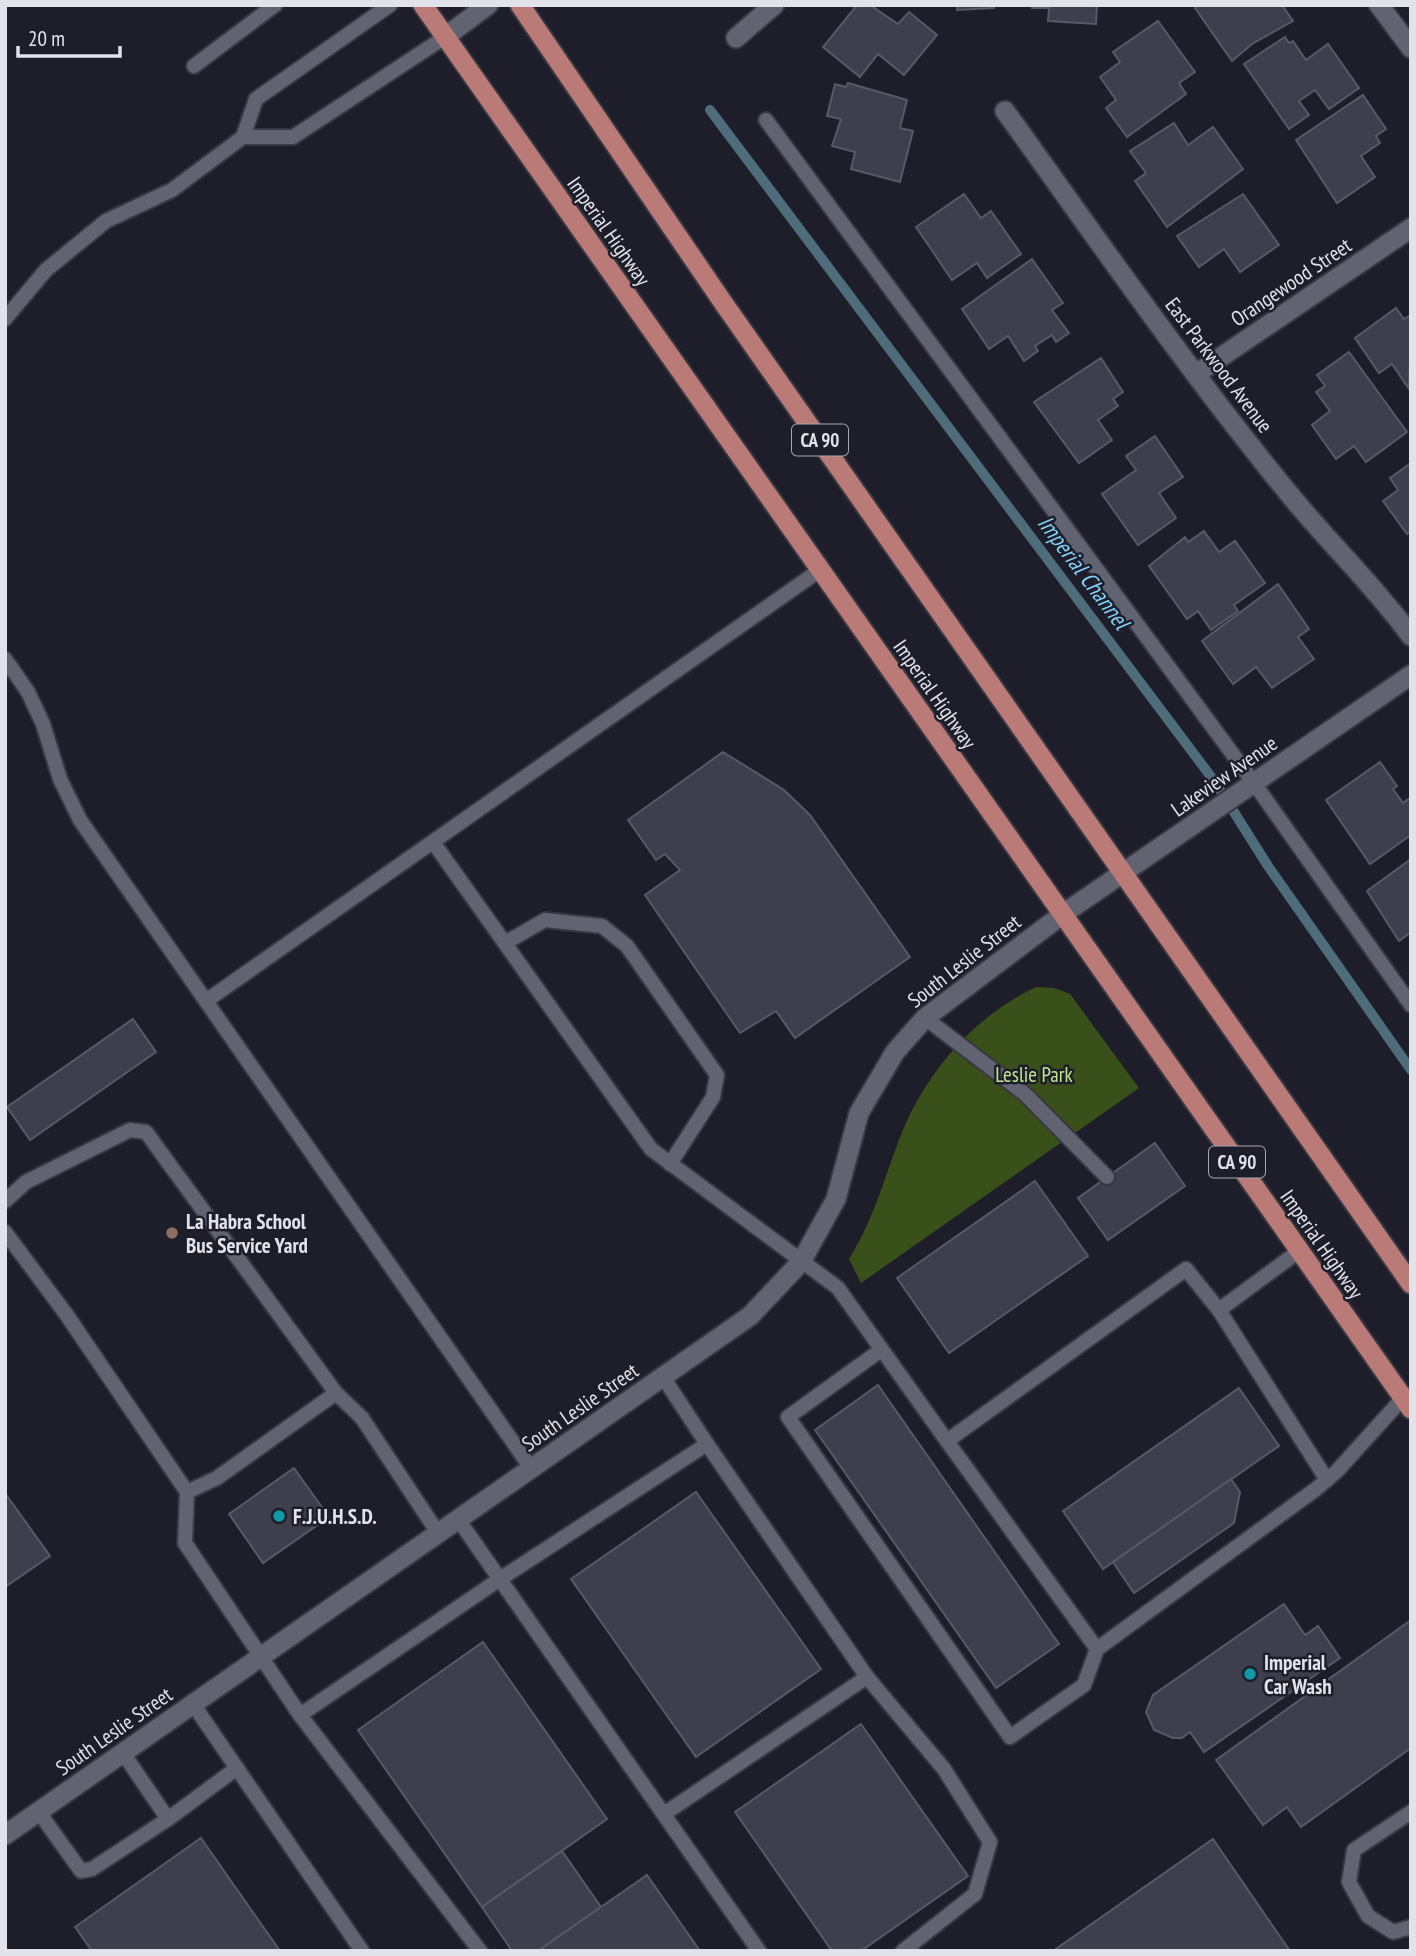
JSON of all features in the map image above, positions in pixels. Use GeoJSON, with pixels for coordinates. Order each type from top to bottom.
{"type":"FeatureCollection","features":[{"type":"Feature","properties":{"kind":"main road","name":"Imperial Highway"},"geometry":{"type":"LineString","coordinates":[[423,5],[1407,1404]]}},
{"type":"Feature","properties":{"kind":"main road","name":"CA 90"},"geometry":{"type":"LineString","coordinates":[[520,5],[722,301],[1411,1284]]}},
{"type":"Feature","properties":{"kind":"street"},"geometry":{"type":"LineString","coordinates":[[445,37],[488,5]]}},
{"type":"Feature","properties":{"kind":"street"},"geometry":{"type":"LineString","coordinates":[[736,38],[774,5]]}},
{"type":"Feature","properties":{"kind":"street"},"geometry":{"type":"LineString","coordinates":[[1379,5],[1411,48]]}},
{"type":"Feature","properties":{"kind":"street","name":"East Parkwood Avenue"},"geometry":{"type":"LineString","coordinates":[[1005,111],[1196,374],[1290,495],[1393,611],[1411,636]]}},
{"type":"Feature","properties":{"kind":"street","name":"Orangewood Street"},"geometry":{"type":"LineString","coordinates":[[1196,374],[1411,228]]}},
{"type":"Feature","properties":{"kind":"street","name":"Lakeview Avenue"},"geometry":{"type":"LineString","coordinates":[[1063,914],[1411,675]]}},
{"type":"Feature","properties":{"kind":"street","name":"South Leslie Street"},"geometry":{"type":"LineString","coordinates":[[5,1835],[750,1316],[801,1262],[836,1199],[859,1113],[895,1052],[925,1018],[1063,914]]}},
{"type":"Feature","properties":{"kind":"lane"},"geometry":{"type":"LineString","coordinates":[[194,66],[275,5]]}},
{"type":"Feature","properties":{"kind":"lane"},"geometry":{"type":"LineString","coordinates":[[5,319],[46,270],[106,222],[172,190],[243,136],[256,99],[390,5]]}},
{"type":"Feature","properties":{"kind":"lane"},"geometry":{"type":"LineString","coordinates":[[243,136],[293,137],[445,37]]}},
{"type":"Feature","properties":{"kind":"lane"},"geometry":{"type":"LineString","coordinates":[[766,120],[1254,783],[1411,1005]]}},
{"type":"Feature","properties":{"kind":"lane"},"geometry":{"type":"LineString","coordinates":[[206,1001],[820,570]]}},
{"type":"Feature","properties":{"kind":"lane"},"geometry":{"type":"LineString","coordinates":[[5,659],[28,692],[43,724],[60,779],[80,820],[531,1468]]}},
{"type":"Feature","properties":{"kind":"lane"},"geometry":{"type":"LineString","coordinates":[[433,842],[651,1149],[838,1288],[1097,1649]]}},
{"type":"Feature","properties":{"kind":"lane"},"geometry":{"type":"LineString","coordinates":[[505,943],[545,920],[601,926],[627,946],[717,1075],[713,1097],[670,1164]]}},
{"type":"Feature","properties":{"kind":"lane"},"geometry":{"type":"LineString","coordinates":[[925,1018],[1025,1094],[1107,1177]]}},
{"type":"Feature","properties":{"kind":"lane"},"geometry":{"type":"LineString","coordinates":[[5,1201],[26,1182],[130,1130],[146,1132],[337,1393],[362,1418],[438,1533]]}},
{"type":"Feature","properties":{"kind":"lane"},"geometry":{"type":"LineString","coordinates":[[5,1232],[66,1314],[187,1492],[186,1543],[261,1657],[300,1715],[480,1951]]}},
{"type":"Feature","properties":{"kind":"lane"},"geometry":{"type":"LineString","coordinates":[[1219,1310],[1299,1251]]}},
{"type":"Feature","properties":{"kind":"lane"},"geometry":{"type":"LineString","coordinates":[[947,1441],[1186,1269],[1219,1310],[1327,1480]]}},
{"type":"Feature","properties":{"kind":"lane"},"geometry":{"type":"LineString","coordinates":[[881,1350],[788,1417],[1010,1737],[1084,1685],[1097,1649],[1327,1480],[1407,1404]]}},
{"type":"Feature","properties":{"kind":"lane"},"geometry":{"type":"LineString","coordinates":[[663,1377],[867,1677],[944,1769],[990,1842],[975,1894],[903,1951]]}},
{"type":"Feature","properties":{"kind":"lane"},"geometry":{"type":"LineString","coordinates":[[187,1492],[217,1478],[337,1393]]}},
{"type":"Feature","properties":{"kind":"lane"},"geometry":{"type":"LineString","coordinates":[[300,1715],[500,1579],[707,1444]]}},
{"type":"Feature","properties":{"kind":"lane"},"geometry":{"type":"LineString","coordinates":[[458,1519],[759,1951]]}},
{"type":"Feature","properties":{"kind":"lane"},"geometry":{"type":"LineString","coordinates":[[664,1814],[867,1677]]}},
{"type":"Feature","properties":{"kind":"lane"},"geometry":{"type":"LineString","coordinates":[[193,1704],[362,1951]]}},
{"type":"Feature","properties":{"kind":"lane"},"geometry":{"type":"LineString","coordinates":[[122,1753],[168,1819]]}},
{"type":"Feature","properties":{"kind":"lane"},"geometry":{"type":"LineString","coordinates":[[38,1811],[82,1871],[92,1869],[168,1819],[237,1768]]}},
{"type":"Feature","properties":{"kind":"lane"},"geometry":{"type":"LineString","coordinates":[[1411,1812],[1354,1850],[1349,1882],[1368,1916],[1393,1932],[1411,1927]]}},
{"type":"Feature","properties":{"kind":"green space","name":"Leslie Park"},"geometry":{"type":"Polygon","coordinates":[[[1036,987],[1054,988],[1070,994],[1139,1088],[861,1283],[849,1259],[873,1212],[903,1130],[926,1086],[956,1046],[974,1029],[993,1013],[1036,987]]]}},
{"type":"Feature","properties":{"kind":"building"},"geometry":{"type":"Polygon","coordinates":[[[857,5],[870,5],[898,24],[909,12],[937,35],[904,75],[878,54],[860,77],[823,47],[857,5]]]}},
{"type":"Feature","properties":{"kind":"building"},"geometry":{"type":"Polygon","coordinates":[[[957,5],[994,5],[994,8],[957,10],[957,5]]]}},
{"type":"Feature","properties":{"kind":"building"},"geometry":{"type":"Polygon","coordinates":[[[1032,5],[1097,5],[1096,24],[1048,21],[1049,8],[1032,8],[1032,5]]]}},
{"type":"Feature","properties":{"kind":"building"},"geometry":{"type":"Polygon","coordinates":[[[1198,5],[1282,5],[1293,21],[1252,44],[1232,61],[1195,8],[1198,5]]]}},
{"type":"Feature","properties":{"kind":"building"},"geometry":{"type":"Polygon","coordinates":[[[1158,21],[1195,72],[1179,83],[1186,94],[1127,137],[1106,108],[1116,100],[1100,77],[1120,62],[1113,52],[1158,21]]]}},
{"type":"Feature","properties":{"kind":"building"},"geometry":{"type":"Polygon","coordinates":[[[1285,37],[1289,43],[1293,41],[1306,60],[1328,44],[1359,88],[1329,109],[1315,90],[1299,101],[1309,115],[1289,129],[1244,64],[1285,37]]]}},
{"type":"Feature","properties":{"kind":"building"},"geometry":{"type":"Polygon","coordinates":[[[848,83],[907,100],[900,128],[913,131],[900,182],[851,169],[855,152],[832,146],[841,119],[827,116],[835,84],[846,87],[848,83]]]}},
{"type":"Feature","properties":{"kind":"building"},"geometry":{"type":"Polygon","coordinates":[[[1363,95],[1386,129],[1376,136],[1380,143],[1361,156],[1375,177],[1337,203],[1296,140],[1363,95]]]}},
{"type":"Feature","properties":{"kind":"building"},"geometry":{"type":"Polygon","coordinates":[[[1174,123],[1188,145],[1213,127],[1243,169],[1167,227],[1135,181],[1146,173],[1130,151],[1174,123]]]}},
{"type":"Feature","properties":{"kind":"building"},"geometry":{"type":"Polygon","coordinates":[[[964,194],[981,218],[991,211],[1021,254],[987,278],[977,263],[952,280],[916,227],[964,194]]]}},
{"type":"Feature","properties":{"kind":"building"},"geometry":{"type":"Polygon","coordinates":[[[1243,194],[1279,245],[1240,272],[1224,249],[1199,267],[1177,236],[1243,194]]]}},
{"type":"Feature","properties":{"kind":"building"},"geometry":{"type":"Polygon","coordinates":[[[1032,259],[1063,303],[1052,310],[1069,333],[1056,342],[1052,335],[1035,346],[1038,351],[1024,361],[1008,336],[989,349],[962,309],[1032,259]]]}},
{"type":"Feature","properties":{"kind":"building"},"geometry":{"type":"Polygon","coordinates":[[[1396,308],[1404,319],[1411,315],[1409,389],[1392,364],[1379,373],[1355,338],[1396,308]]]}},
{"type":"Feature","properties":{"kind":"building"},"geometry":{"type":"Polygon","coordinates":[[[1349,352],[1407,432],[1366,462],[1354,446],[1336,459],[1312,425],[1330,411],[1316,392],[1325,386],[1317,375],[1349,352]]]}},
{"type":"Feature","properties":{"kind":"building"},"geometry":{"type":"Polygon","coordinates":[[[1101,358],[1123,392],[1113,399],[1118,406],[1098,420],[1112,440],[1079,463],[1034,402],[1101,358]]]}},
{"type":"Feature","properties":{"kind":"building"},"geometry":{"type":"Polygon","coordinates":[[[1155,436],[1183,477],[1159,493],[1176,518],[1138,545],[1102,494],[1136,470],[1126,456],[1155,436]]]}},
{"type":"Feature","properties":{"kind":"building"},"geometry":{"type":"Polygon","coordinates":[[[1411,463],[1411,531],[1407,534],[1383,501],[1398,490],[1390,478],[1411,463]]]}},
{"type":"Feature","properties":{"kind":"building"},"geometry":{"type":"Polygon","coordinates":[[[1204,531],[1219,552],[1235,541],[1265,583],[1234,605],[1238,611],[1211,630],[1198,611],[1187,619],[1149,566],[1185,537],[1188,542],[1204,531]]]}},
{"type":"Feature","properties":{"kind":"building"},"geometry":{"type":"Polygon","coordinates":[[[1278,584],[1309,629],[1298,637],[1314,659],[1272,688],[1256,667],[1233,684],[1202,641],[1278,584]]]}},
{"type":"Feature","properties":{"kind":"building"},"geometry":{"type":"Polygon","coordinates":[[[723,752],[784,790],[810,815],[910,957],[795,1038],[776,1011],[740,1033],[645,895],[680,870],[665,854],[656,860],[628,820],[723,752]]]}},
{"type":"Feature","properties":{"kind":"building"},"geometry":{"type":"Polygon","coordinates":[[[1380,762],[1397,786],[1393,789],[1403,803],[1411,797],[1411,835],[1370,864],[1326,800],[1380,762]]]}},
{"type":"Feature","properties":{"kind":"building"},"geometry":{"type":"Polygon","coordinates":[[[1411,859],[1411,932],[1399,941],[1367,891],[1411,859]]]}},
{"type":"Feature","properties":{"kind":"building"},"geometry":{"type":"Polygon","coordinates":[[[133,1019],[156,1052],[30,1140],[7,1107],[133,1019]]]}},
{"type":"Feature","properties":{"kind":"building"},"geometry":{"type":"Polygon","coordinates":[[[1155,1143],[1185,1186],[1108,1240],[1078,1198],[1155,1143]]]}},
{"type":"Feature","properties":{"kind":"building"},"geometry":{"type":"Polygon","coordinates":[[[1035,1181],[1088,1256],[949,1353],[897,1278],[1035,1181]]]}},
{"type":"Feature","properties":{"kind":"building"},"geometry":{"type":"Polygon","coordinates":[[[878,1385],[1059,1644],[996,1688],[815,1430],[878,1385]]]}},
{"type":"Feature","properties":{"kind":"building"},"geometry":{"type":"Polygon","coordinates":[[[1239,1388],[1279,1446],[1103,1569],[1063,1511],[1239,1388]]]}},
{"type":"Feature","properties":{"kind":"building","name":"F.J.U.H.S.D."},"geometry":{"type":"Polygon","coordinates":[[[294,1468],[329,1517],[263,1563],[229,1514],[294,1468]]]}},
{"type":"Feature","properties":{"kind":"building"},"geometry":{"type":"Polygon","coordinates":[[[1231,1479],[1240,1492],[1234,1523],[1134,1593],[1113,1562],[1231,1479]]]}},
{"type":"Feature","properties":{"kind":"building"},"geometry":{"type":"Polygon","coordinates":[[[696,1492],[821,1669],[696,1757],[571,1579],[696,1492]]]}},
{"type":"Feature","properties":{"kind":"building"},"geometry":{"type":"Polygon","coordinates":[[[5,1493],[50,1556],[5,1587],[5,1493]]]}},
{"type":"Feature","properties":{"kind":"building","name":"Imperial Car Wash"},"geometry":{"type":"Polygon","coordinates":[[[1284,1604],[1305,1635],[1318,1626],[1340,1658],[1204,1752],[1190,1732],[1182,1738],[1173,1738],[1154,1730],[1146,1712],[1153,1695],[1284,1604]]]}},
{"type":"Feature","properties":{"kind":"building"},"geometry":{"type":"Polygon","coordinates":[[[1411,1620],[1411,1748],[1301,1827],[1287,1807],[1263,1825],[1216,1760],[1411,1620]]]}},
{"type":"Feature","properties":{"kind":"building"},"geometry":{"type":"Polygon","coordinates":[[[483,1642],[607,1819],[482,1907],[358,1730],[483,1642]]]}},
{"type":"Feature","properties":{"kind":"building"},"geometry":{"type":"Polygon","coordinates":[[[861,1724],[968,1876],[861,1951],[832,1951],[735,1812],[861,1724]]]}},
{"type":"Feature","properties":{"kind":"building"},"geometry":{"type":"Polygon","coordinates":[[[201,1838],[280,1951],[92,1951],[75,1927],[201,1838]]]}},
{"type":"Feature","properties":{"kind":"building"},"geometry":{"type":"Polygon","coordinates":[[[1213,1839],[1290,1951],[1053,1951],[1213,1839]]]}},
{"type":"Feature","properties":{"kind":"building"},"geometry":{"type":"Polygon","coordinates":[[[562,1851],[601,1907],[538,1951],[512,1951],[482,1907],[562,1851]]]}},
{"type":"Feature","properties":{"kind":"building"},"geometry":{"type":"Polygon","coordinates":[[[647,1875],[700,1951],[538,1951],[601,1907],[647,1875]]]}},
{"type":"Feature","properties":{"kind":"waterway","name":"Imperial Channel"},"geometry":{"type":"LineString","coordinates":[[710,110],[1215,782],[1268,866],[1411,1070]]}},
{"type":"Feature","properties":{"kind":"place","name":"La Habra School Bus Service Yard"},"geometry":{"type":"Point","coordinates":[172,1233]}},
{"type":"Feature","properties":{"kind":"place","name":"F.J.U.H.S.D."},"geometry":{"type":"Point","coordinates":[279,1516]}},
{"type":"Feature","properties":{"kind":"place","name":"Imperial Car Wash"},"geometry":{"type":"Point","coordinates":[1250,1674]}}]}
